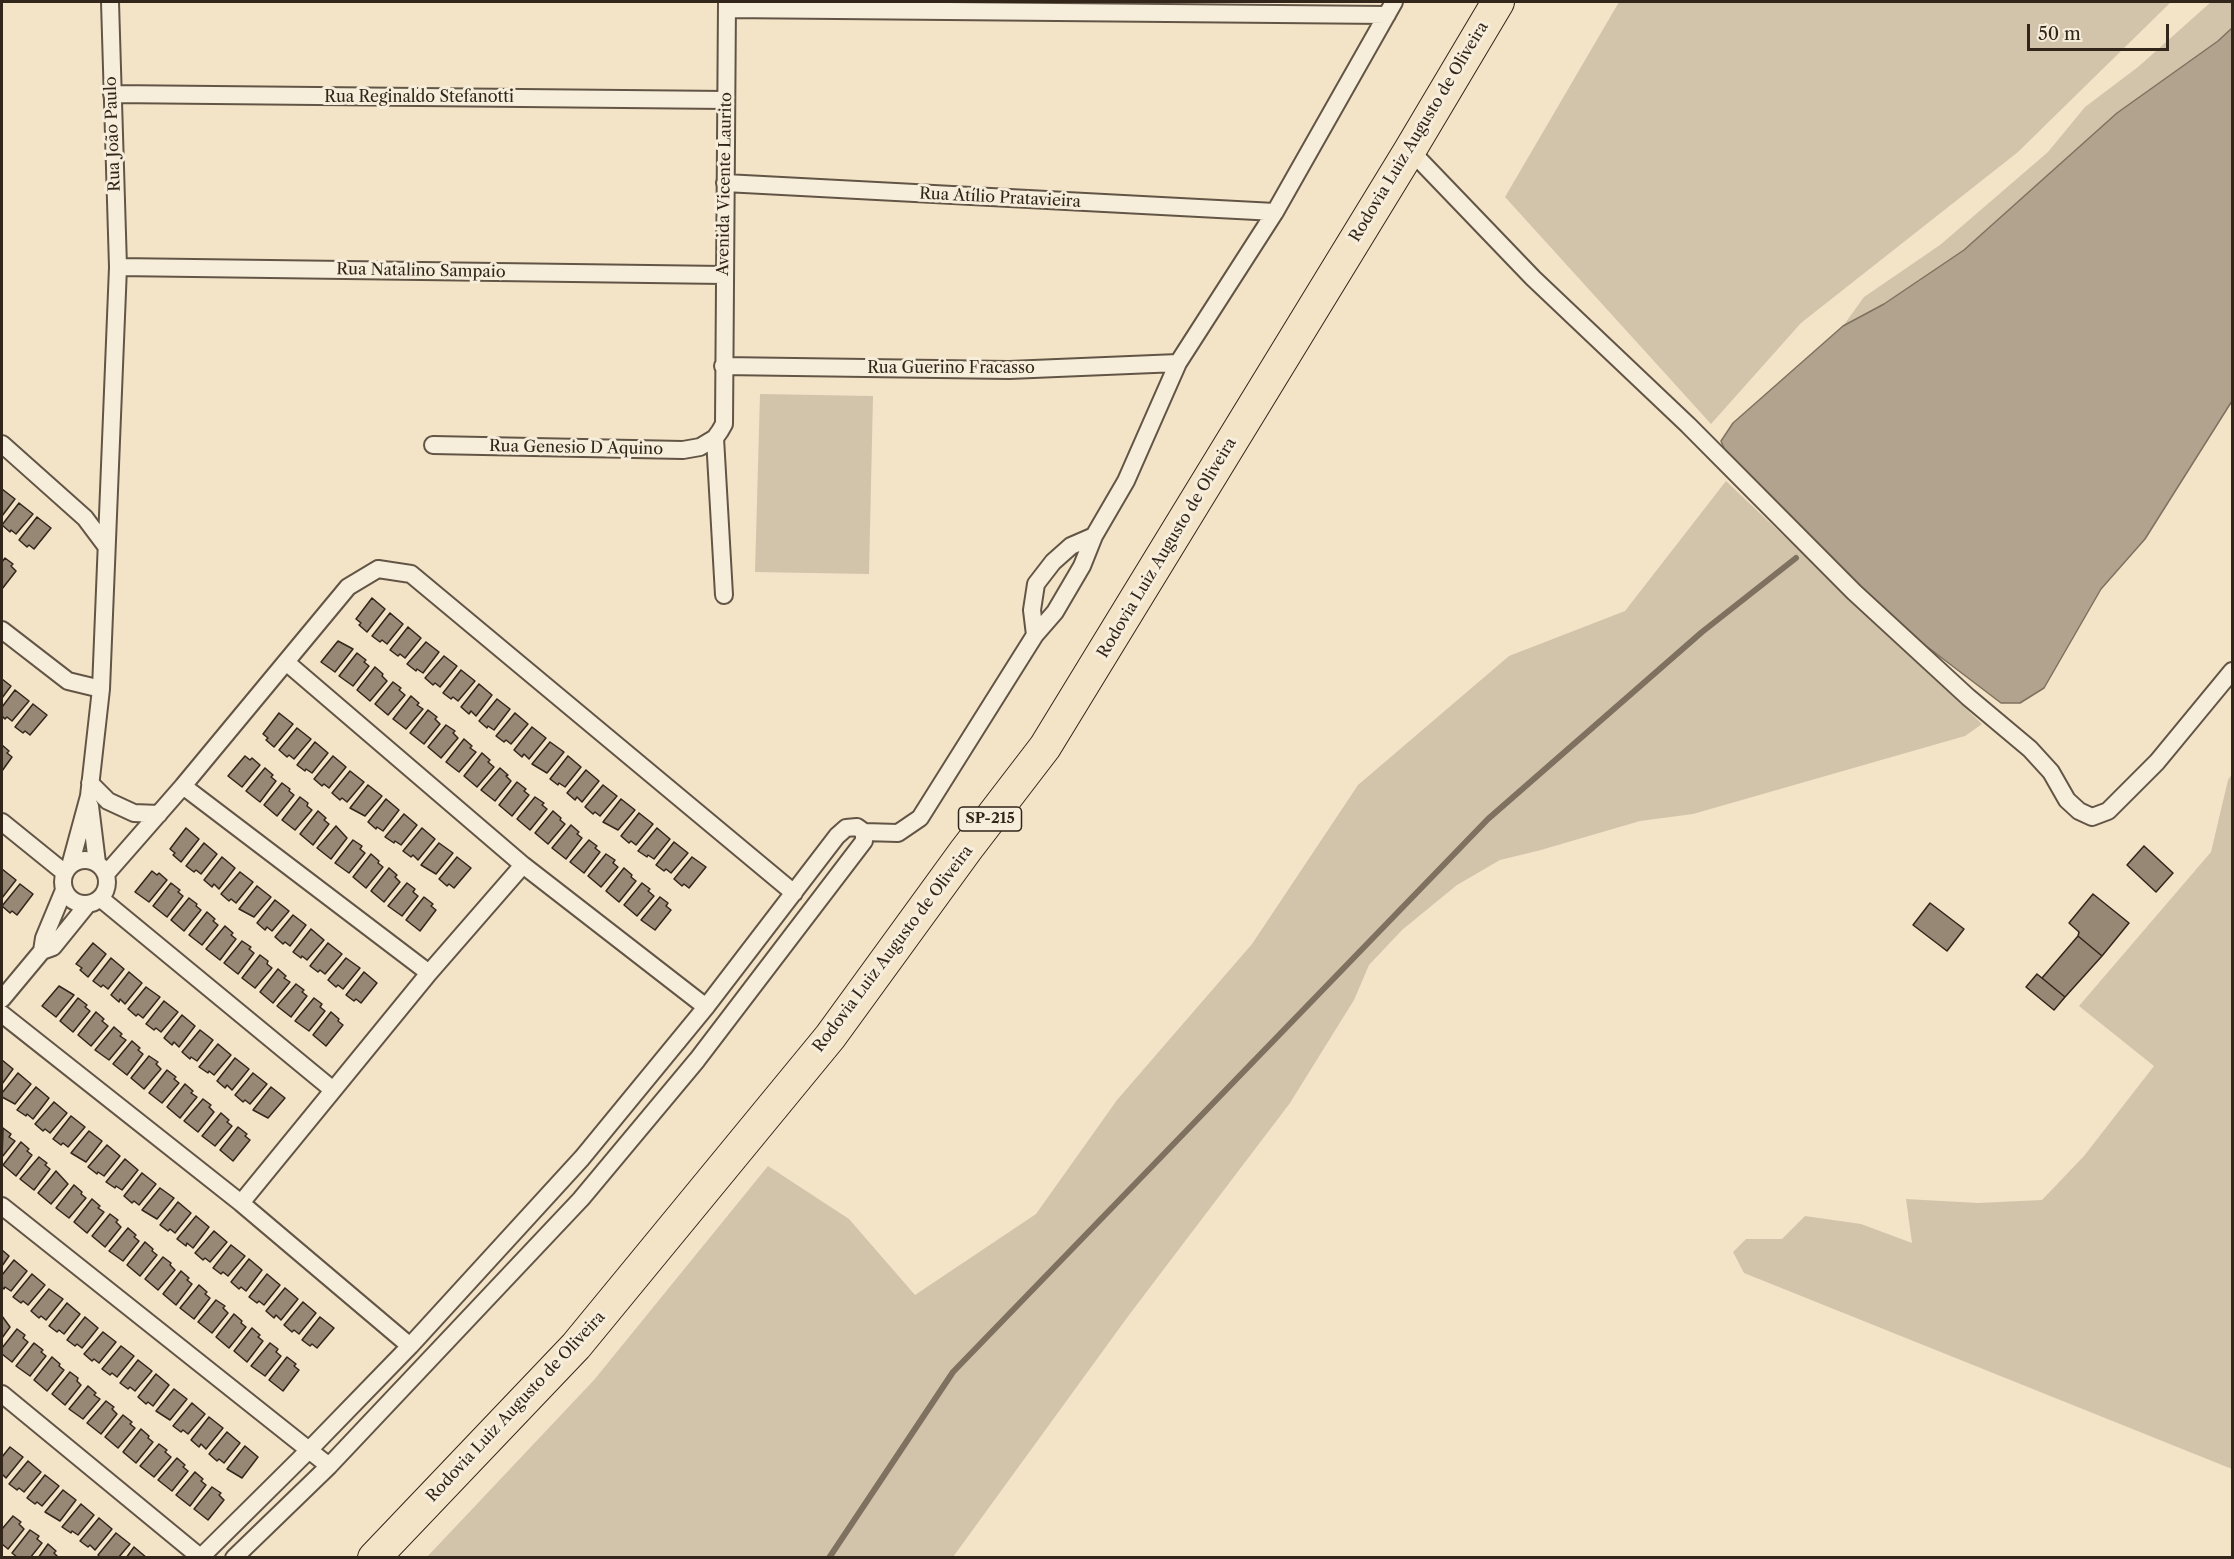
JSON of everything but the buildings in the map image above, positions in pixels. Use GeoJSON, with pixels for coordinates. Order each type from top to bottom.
{"type":"FeatureCollection","features":[{"type":"Feature","properties":{"kind":"highway","name":"Rodovia Luiz Augusto de Oliveira"},"geometry":{"type":"LineString","coordinates":[[374,1557],[576,1346],[830,1037],[1045,747],[1498,2]]}},
{"type":"Feature","properties":{"kind":"street","name":"Rua João Paulo"},"geometry":{"type":"LineString","coordinates":[[89,789],[101,689],[118,267],[110,2]]}},
{"type":"Feature","properties":{"kind":"street"},"geometry":{"type":"LineString","coordinates":[[2,1394],[200,1557],[310,1449],[410,1346],[582,1158],[706,1006],[846,828],[857,828],[864,832],[898,833],[920,818],[1035,635],[1055,612],[1082,566],[1094,536],[1126,481],[1178,363],[1275,212],[1390,8],[727,5]]}},
{"type":"Feature","properties":{"kind":"street","name":"Avenida Vicente Laurito"},"geometry":{"type":"LineString","coordinates":[[715,438],[724,423],[727,5]]}},
{"type":"Feature","properties":{"kind":"street","name":"Rua Reginaldo Stefanotti"},"geometry":{"type":"LineString","coordinates":[[112,94],[726,100]]}},
{"type":"Feature","properties":{"kind":"street"},"geometry":{"type":"LineString","coordinates":[[1410,150],[1533,278],[1688,425],[1854,592],[1968,697],[2030,749],[2051,772],[2067,800],[2079,812],[2092,817],[2108,811],[2157,762],[2232,671]]}},
{"type":"Feature","properties":{"kind":"street","name":"Rua Atílio Pratavieira"},"geometry":{"type":"LineString","coordinates":[[725,183],[1275,212]]}},
{"type":"Feature","properties":{"kind":"street","name":"Rua Natalino Sampaio"},"geometry":{"type":"LineString","coordinates":[[118,267],[724,275]]}},
{"type":"Feature","properties":{"kind":"street","name":"Rua Guerino Fracasso"},"geometry":{"type":"LineString","coordinates":[[723,366],[1009,370],[1178,363]]}},
{"type":"Feature","properties":{"kind":"street"},"geometry":{"type":"LineString","coordinates":[[715,438],[724,595]]}},
{"type":"Feature","properties":{"kind":"street","name":"Rua Genesio D Aquino"},"geometry":{"type":"LineString","coordinates":[[433,445],[684,450],[700,447],[715,438]]}},
{"type":"Feature","properties":{"kind":"street"},"geometry":{"type":"LineString","coordinates":[[2,444],[85,518],[106,546]]}},
{"type":"Feature","properties":{"kind":"street"},"geometry":{"type":"LineString","coordinates":[[1035,635],[1032,610],[1036,584],[1053,562],[1071,546],[1094,536]]}},
{"type":"Feature","properties":{"kind":"street"},"geometry":{"type":"LineString","coordinates":[[102,869],[159,814],[348,587],[378,569],[411,574],[794,893]]}},
{"type":"Feature","properties":{"kind":"street"},"geometry":{"type":"LineString","coordinates":[[2,630],[68,681],[101,689]]}},
{"type":"Feature","properties":{"kind":"street"},"geometry":{"type":"LineString","coordinates":[[286,662],[523,865],[706,1006]]}},
{"type":"Feature","properties":{"kind":"street"},"geometry":{"type":"LineString","coordinates":[[183,786],[429,973]]}},
{"type":"Feature","properties":{"kind":"street"},"geometry":{"type":"LineString","coordinates":[[89,789],[108,801],[135,813],[159,814]]}},
{"type":"Feature","properties":{"kind":"street"},"geometry":{"type":"LineString","coordinates":[[2,999],[42,951],[53,947],[108,883],[102,869],[89,789]]}},
{"type":"Feature","properties":{"kind":"street"},"geometry":{"type":"LineString","coordinates":[[42,951],[44,938],[66,877],[89,789]]}},
{"type":"Feature","properties":{"kind":"street"},"geometry":{"type":"LineString","coordinates":[[2,822],[66,877],[69,898],[76,903],[94,902],[333,1090]]}},
{"type":"Feature","properties":{"kind":"street"},"geometry":{"type":"LineString","coordinates":[[234,1557],[329,1466],[588,1190],[697,1060],[864,841],[864,832]]}},
{"type":"Feature","properties":{"kind":"street"},"geometry":{"type":"LineString","coordinates":[[66,877],[77,862],[86,860],[102,869]]}},
{"type":"Feature","properties":{"kind":"street"},"geometry":{"type":"LineString","coordinates":[[241,1203],[429,973],[523,865]]}},
{"type":"Feature","properties":{"kind":"street"},"geometry":{"type":"LineString","coordinates":[[2,1014],[241,1203],[410,1346]]}},
{"type":"Feature","properties":{"kind":"street"},"geometry":{"type":"LineString","coordinates":[[2,1206],[329,1466]]}},
{"type":"Feature","properties":{"kind":"shaded area"},"geometry":{"type":"Polygon","coordinates":[[[1619,2],[2171,2],[2018,152],[1801,323],[1711,424],[1505,197],[1619,2]]]}},
{"type":"Feature","properties":{"kind":"shaded area"},"geometry":{"type":"Polygon","coordinates":[[[2211,2],[2232,2],[2232,28],[2218,41],[2117,113],[1964,250],[1884,304],[1843,326],[1864,297],[1940,245],[2048,152],[2085,107],[2138,67],[2211,2]]]}},
{"type":"Feature","properties":{"kind":"shaded area"},"geometry":{"type":"Polygon","coordinates":[[[2232,28],[2232,401],[2145,539],[2101,589],[2044,688],[2020,703],[2001,703],[1892,620],[1732,468],[1721,441],[1733,423],[1843,326],[1884,304],[1964,250],[2117,113],[2218,41],[2232,28]]]}},
{"type":"Feature","properties":{"kind":"shaded area"},"geometry":{"type":"Polygon","coordinates":[[[760,394],[873,396],[869,574],[755,572],[760,394]]]}},
{"type":"Feature","properties":{"kind":"shaded area"},"geometry":{"type":"Polygon","coordinates":[[[1726,481],[1982,724],[1965,736],[1693,814],[1640,821],[1500,860],[1457,885],[1402,930],[1369,965],[1354,1000],[1290,1103],[1129,1315],[953,1557],[426,1558],[594,1380],[768,1166],[849,1219],[915,1295],[1036,1214],[1117,1100],[1252,944],[1358,785],[1509,656],[1625,611],[1726,481]]]}},
{"type":"Feature","properties":{"kind":"shaded area"},"geometry":{"type":"Polygon","coordinates":[[[2232,774],[2232,1469],[1744,1273],[1733,1252],[1746,1239],[1782,1239],[1805,1216],[1861,1224],[1912,1243],[1906,1199],[1978,1203],[2042,1200],[2084,1156],[2154,1066],[2079,1006],[2211,852],[2228,780],[2232,774]]]}},
{"type":"Feature","properties":{"kind":"waterway"},"geometry":{"type":"LineString","coordinates":[[829,1558],[953,1372],[1488,819],[1702,632],[1796,558]]}}]}
